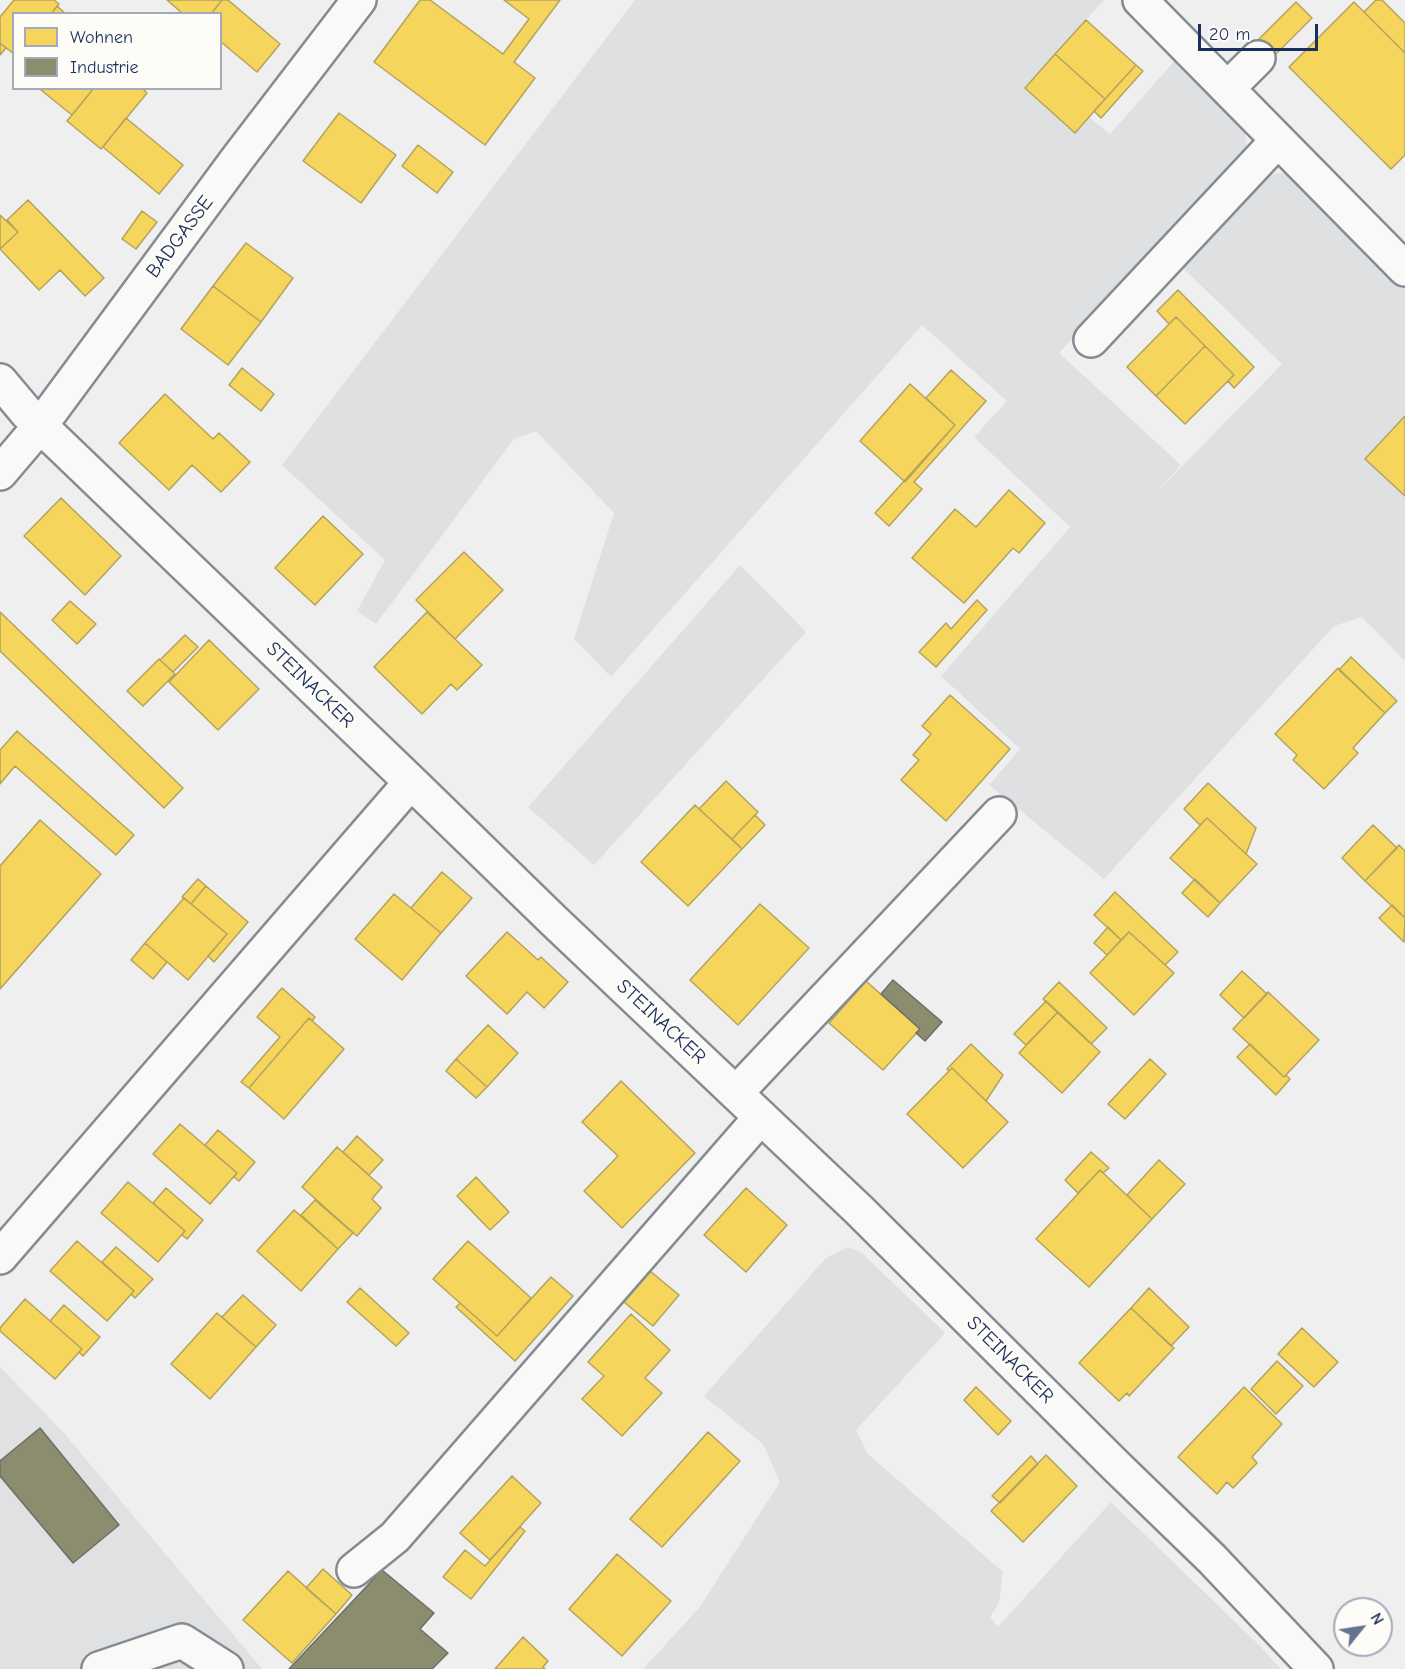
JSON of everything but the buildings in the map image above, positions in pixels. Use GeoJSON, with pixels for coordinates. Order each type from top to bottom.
{"type":"FeatureCollection","features":[{"type":"Feature","properties":{"kind":"street","name":"BADGASSE"},"geometry":{"type":"LineString","coordinates":[[0,473],[40,426],[359,0]]}},
{"type":"Feature","properties":{"kind":"street"},"geometry":{"type":"LineString","coordinates":[[1140,0],[1405,269]]}},
{"type":"Feature","properties":{"kind":"street"},"geometry":{"type":"LineString","coordinates":[[1228,88],[1258,58]]}},
{"type":"Feature","properties":{"kind":"street"},"geometry":{"type":"LineString","coordinates":[[1091,340],[1278,140]]}},
{"type":"Feature","properties":{"kind":"street","name":"STEINACKER"},"geometry":{"type":"LineString","coordinates":[[0,381],[40,426],[761,1117],[1212,1559],[1316,1669]]}},
{"type":"Feature","properties":{"kind":"street"},"geometry":{"type":"LineString","coordinates":[[0,1257],[411,782]]}},
{"type":"Feature","properties":{"kind":"street"},"geometry":{"type":"LineString","coordinates":[[736,1093],[999,814]]}},
{"type":"Feature","properties":{"kind":"street"},"geometry":{"type":"LineString","coordinates":[[354,1570],[394,1537],[761,1117]]}},
{"type":"Feature","properties":{"kind":"street"},"geometry":{"type":"LineString","coordinates":[[99,1669],[182,1641],[226,1669]]}},
{"type":"Feature","properties":{"kind":"shaded area"},"geometry":{"type":"Polygon","coordinates":[[[635,0],[1104,0],[1025,88],[1075,133],[1089,117],[1110,134],[1178,57],[1244,124],[1247,149],[1239,164],[1059,353],[1181,465],[1151,498],[1282,364],[1179,264],[1260,181],[1276,173],[1294,174],[1405,284],[1405,416],[1365,459],[1405,496],[1405,661],[1362,617],[1334,626],[1104,879],[989,785],[1020,749],[941,676],[1070,527],[974,437],[1007,401],[922,325],[611,677],[574,639],[614,513],[536,431],[514,439],[376,624],[357,611],[385,560],[282,465],[635,0]]]}},
{"type":"Feature","properties":{"kind":"shaded area"},"geometry":{"type":"Polygon","coordinates":[[[740,565],[806,632],[594,865],[528,807],[740,565]]]}},
{"type":"Feature","properties":{"kind":"shaded area"},"geometry":{"type":"Polygon","coordinates":[[[848,1247],[862,1253],[945,1333],[856,1430],[867,1453],[1003,1572],[999,1603],[990,1617],[998,1627],[1111,1502],[1281,1669],[643,1669],[699,1608],[780,1482],[763,1444],[704,1396],[826,1258],[848,1247]]]}},
{"type":"Feature","properties":{"kind":"shaded area"},"geometry":{"type":"Polygon","coordinates":[[[0,1367],[63,1432],[262,1669],[0,1669],[0,1367]]]}}]}
